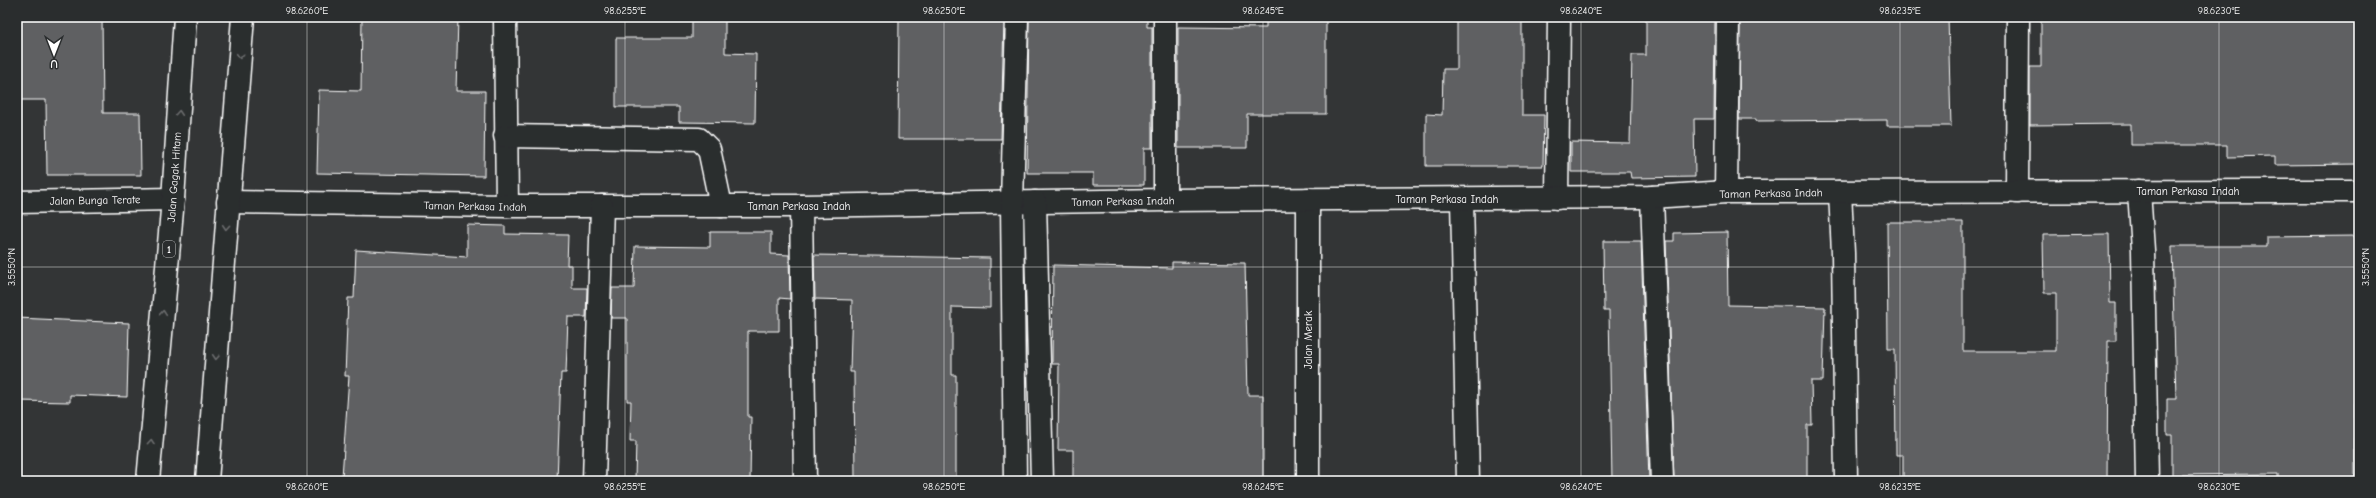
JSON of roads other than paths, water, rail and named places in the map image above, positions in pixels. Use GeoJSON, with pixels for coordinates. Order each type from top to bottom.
{"type":"FeatureCollection","features":[{"type":"Feature","properties":{"kind":"main road","name":"Jalan Gagak Hitam"},"geometry":{"type":"LineString","coordinates":[[148,481],[173,199],[185,17]]}},
{"type":"Feature","properties":{"kind":"main road"},"geometry":{"type":"LineString","coordinates":[[207,481],[243,17]]}},
{"type":"Feature","properties":{"kind":"main road"},"geometry":{"type":"LineString","coordinates":[[505,17],[507,206]]}},
{"type":"Feature","properties":{"kind":"main road"},"geometry":{"type":"LineString","coordinates":[[1015,481],[1012,203],[1017,17]]}},
{"type":"Feature","properties":{"kind":"main road"},"geometry":{"type":"LineString","coordinates":[[1165,17],[1165,200]]}},
{"type":"Feature","properties":{"kind":"main road"},"geometry":{"type":"LineString","coordinates":[[1557,198],[1559,17]]}},
{"type":"Feature","properties":{"kind":"main road"},"geometry":{"type":"LineString","coordinates":[[1726,192],[1728,17]]}},
{"type":"Feature","properties":{"kind":"main road"},"geometry":{"type":"LineString","coordinates":[[2018,17],[2018,192]]}},
{"type":"Feature","properties":{"kind":"main road"},"geometry":{"type":"LineString","coordinates":[[506,136],[699,138],[709,149],[721,206]]}},
{"type":"Feature","properties":{"kind":"main road"},"geometry":{"type":"LineString","coordinates":[[2139,191],[2143,250],[2146,481]]}},
{"type":"Feature","properties":{"kind":"main road","name":"Taman Perkasa Indah"},"geometry":{"type":"LineString","coordinates":[[228,202],[507,206],[801,206],[1165,200],[1652,197],[1726,192],[2359,191]]}},
{"type":"Feature","properties":{"kind":"main road"},"geometry":{"type":"LineString","coordinates":[[1840,192],[1844,253],[1846,481]]}},
{"type":"Feature","properties":{"kind":"main road"},"geometry":{"type":"LineString","coordinates":[[1652,197],[1662,481]]}},
{"type":"Feature","properties":{"kind":"main road","name":"Jalan Bunga Terate"},"geometry":{"type":"LineString","coordinates":[[17,202],[173,199]]}},
{"type":"Feature","properties":{"kind":"main road","name":"Jalan Merak"},"geometry":{"type":"LineString","coordinates":[[1308,199],[1308,481]]}},
{"type":"Feature","properties":{"kind":"main road"},"geometry":{"type":"LineString","coordinates":[[1462,199],[1468,481]]}},
{"type":"Feature","properties":{"kind":"main road"},"geometry":{"type":"LineString","coordinates":[[1035,202],[1042,481]]}},
{"type":"Feature","properties":{"kind":"main road"},"geometry":{"type":"LineString","coordinates":[[594,481],[602,206]]}},
{"type":"Feature","properties":{"kind":"main road"},"geometry":{"type":"LineString","coordinates":[[801,206],[805,481]]}}]}
